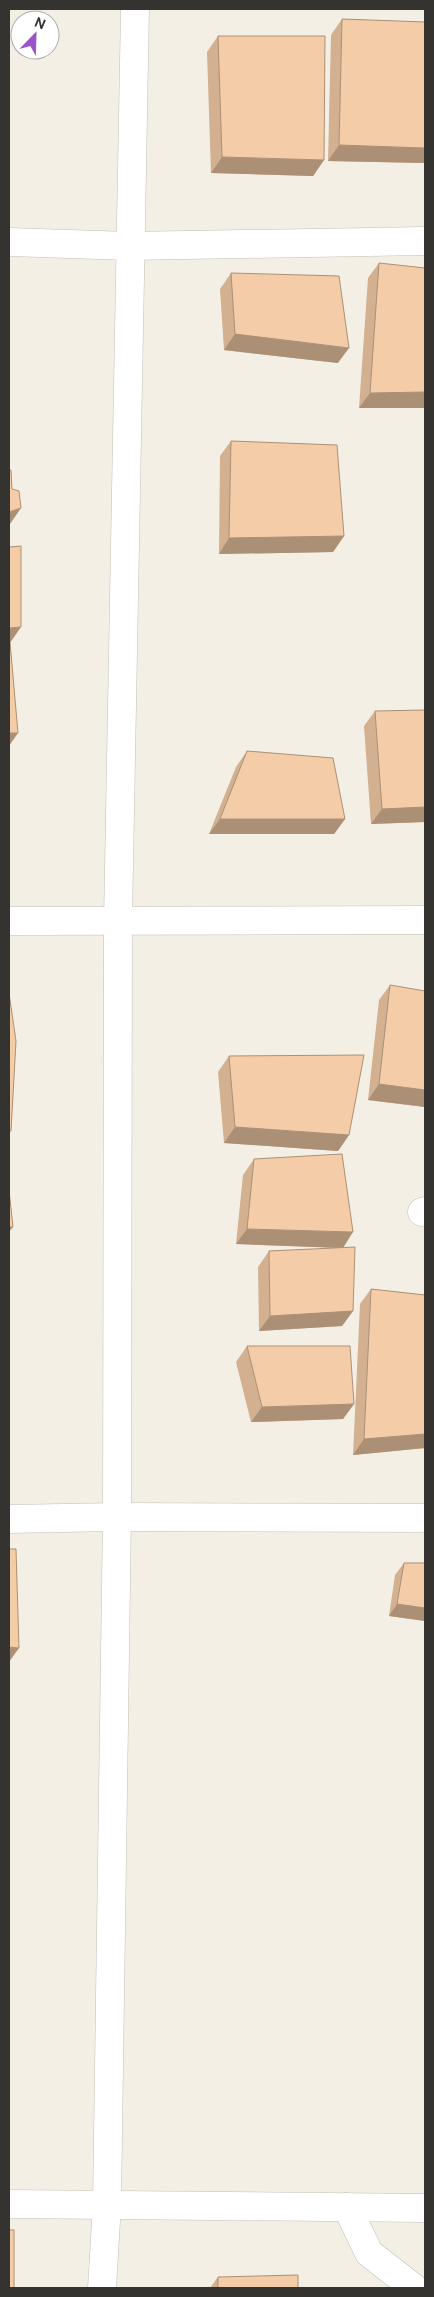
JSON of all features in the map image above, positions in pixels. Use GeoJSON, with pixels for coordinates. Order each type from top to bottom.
{"type":"FeatureCollection","features":[{"type":"Feature","properties":{"kind":"street"},"geometry":{"type":"LineString","coordinates":[[102,2288],[107,2204],[117,1517],[118,920],[129,246],[135,9]]}},
{"type":"Feature","properties":{"kind":"street"},"geometry":{"type":"LineString","coordinates":[[9,242],[129,246],[425,241]]}},
{"type":"Feature","properties":{"kind":"street"},"geometry":{"type":"LineString","coordinates":[[9,921],[425,920]]}},
{"type":"Feature","properties":{"kind":"street"},"geometry":{"type":"LineString","coordinates":[[9,1519],[117,1517],[425,1518]]}},
{"type":"Feature","properties":{"kind":"street"},"geometry":{"type":"LineString","coordinates":[[9,2204],[425,2208]]}},
{"type":"Feature","properties":{"kind":"street"},"geometry":{"type":"LineString","coordinates":[[347,2207],[369,2253],[414,2288]]}},
{"type":"Feature","properties":{"kind":"building"},"geometry":{"type":"Polygon","coordinates":[[[342,19],[425,22],[425,148],[339,145],[342,19]]]}},
{"type":"Feature","properties":{"kind":"building"},"geometry":{"type":"Polygon","coordinates":[[[218,36],[325,36],[324,160],[222,157],[218,36]]]}},
{"type":"Feature","properties":{"kind":"building"},"geometry":{"type":"Polygon","coordinates":[[[379,263],[425,268],[425,392],[370,393],[379,263]]]}},
{"type":"Feature","properties":{"kind":"building"},"geometry":{"type":"Polygon","coordinates":[[[231,273],[339,276],[349,348],[235,334],[231,273]]]}},
{"type":"Feature","properties":{"kind":"building"},"geometry":{"type":"Polygon","coordinates":[[[231,441],[337,445],[344,536],[229,538],[231,441]]]}},
{"type":"Feature","properties":{"kind":"building"},"geometry":{"type":"Polygon","coordinates":[[[9,470],[11,470],[12,489],[19,491],[21,508],[9,512],[9,470]]]}},
{"type":"Feature","properties":{"kind":"building"},"geometry":{"type":"Polygon","coordinates":[[[21,546],[21,627],[9,628],[9,547],[21,546]]]}},
{"type":"Feature","properties":{"kind":"building"},"geometry":{"type":"Polygon","coordinates":[[[10,642],[18,733],[9,733],[10,642]]]}},
{"type":"Feature","properties":{"kind":"building"},"geometry":{"type":"Polygon","coordinates":[[[425,710],[425,807],[382,809],[375,711],[425,710]]]}},
{"type":"Feature","properties":{"kind":"building"},"geometry":{"type":"Polygon","coordinates":[[[247,751],[333,758],[345,819],[220,819],[247,751]]]}},
{"type":"Feature","properties":{"kind":"building"},"geometry":{"type":"Polygon","coordinates":[[[390,985],[425,991],[425,1090],[379,1084],[390,985]]]}},
{"type":"Feature","properties":{"kind":"building"},"geometry":{"type":"Polygon","coordinates":[[[9,993],[16,1041],[11,1131],[9,1131],[9,993]]]}},
{"type":"Feature","properties":{"kind":"building"},"geometry":{"type":"Polygon","coordinates":[[[364,1055],[349,1135],[235,1127],[229,1056],[364,1055]]]}},
{"type":"Feature","properties":{"kind":"building"},"geometry":{"type":"Polygon","coordinates":[[[342,1154],[353,1232],[247,1229],[254,1159],[342,1154]]]}},
{"type":"Feature","properties":{"kind":"building"},"geometry":{"type":"Polygon","coordinates":[[[9,1190],[13,1227],[9,1227],[9,1190]]]}},
{"type":"Feature","properties":{"kind":"building"},"geometry":{"type":"Polygon","coordinates":[[[355,1247],[353,1311],[270,1316],[269,1251],[355,1247]]]}},
{"type":"Feature","properties":{"kind":"building"},"geometry":{"type":"Polygon","coordinates":[[[371,1289],[425,1295],[425,1434],[364,1439],[371,1289]]]}},
{"type":"Feature","properties":{"kind":"building"},"geometry":{"type":"Polygon","coordinates":[[[247,1346],[350,1346],[354,1404],[262,1407],[247,1346]]]}},
{"type":"Feature","properties":{"kind":"building"},"geometry":{"type":"Polygon","coordinates":[[[9,1549],[16,1549],[19,1648],[9,1647],[9,1549]]]}},
{"type":"Feature","properties":{"kind":"building"},"geometry":{"type":"Polygon","coordinates":[[[404,1563],[425,1563],[425,1608],[397,1604],[404,1563]]]}},
{"type":"Feature","properties":{"kind":"building"},"geometry":{"type":"Polygon","coordinates":[[[9,2230],[14,2230],[14,2288],[9,2288],[9,2230]]]}},
{"type":"Feature","properties":{"kind":"building"},"geometry":{"type":"Polygon","coordinates":[[[298,2275],[298,2288],[218,2288],[218,2277],[298,2275]]]}}]}
